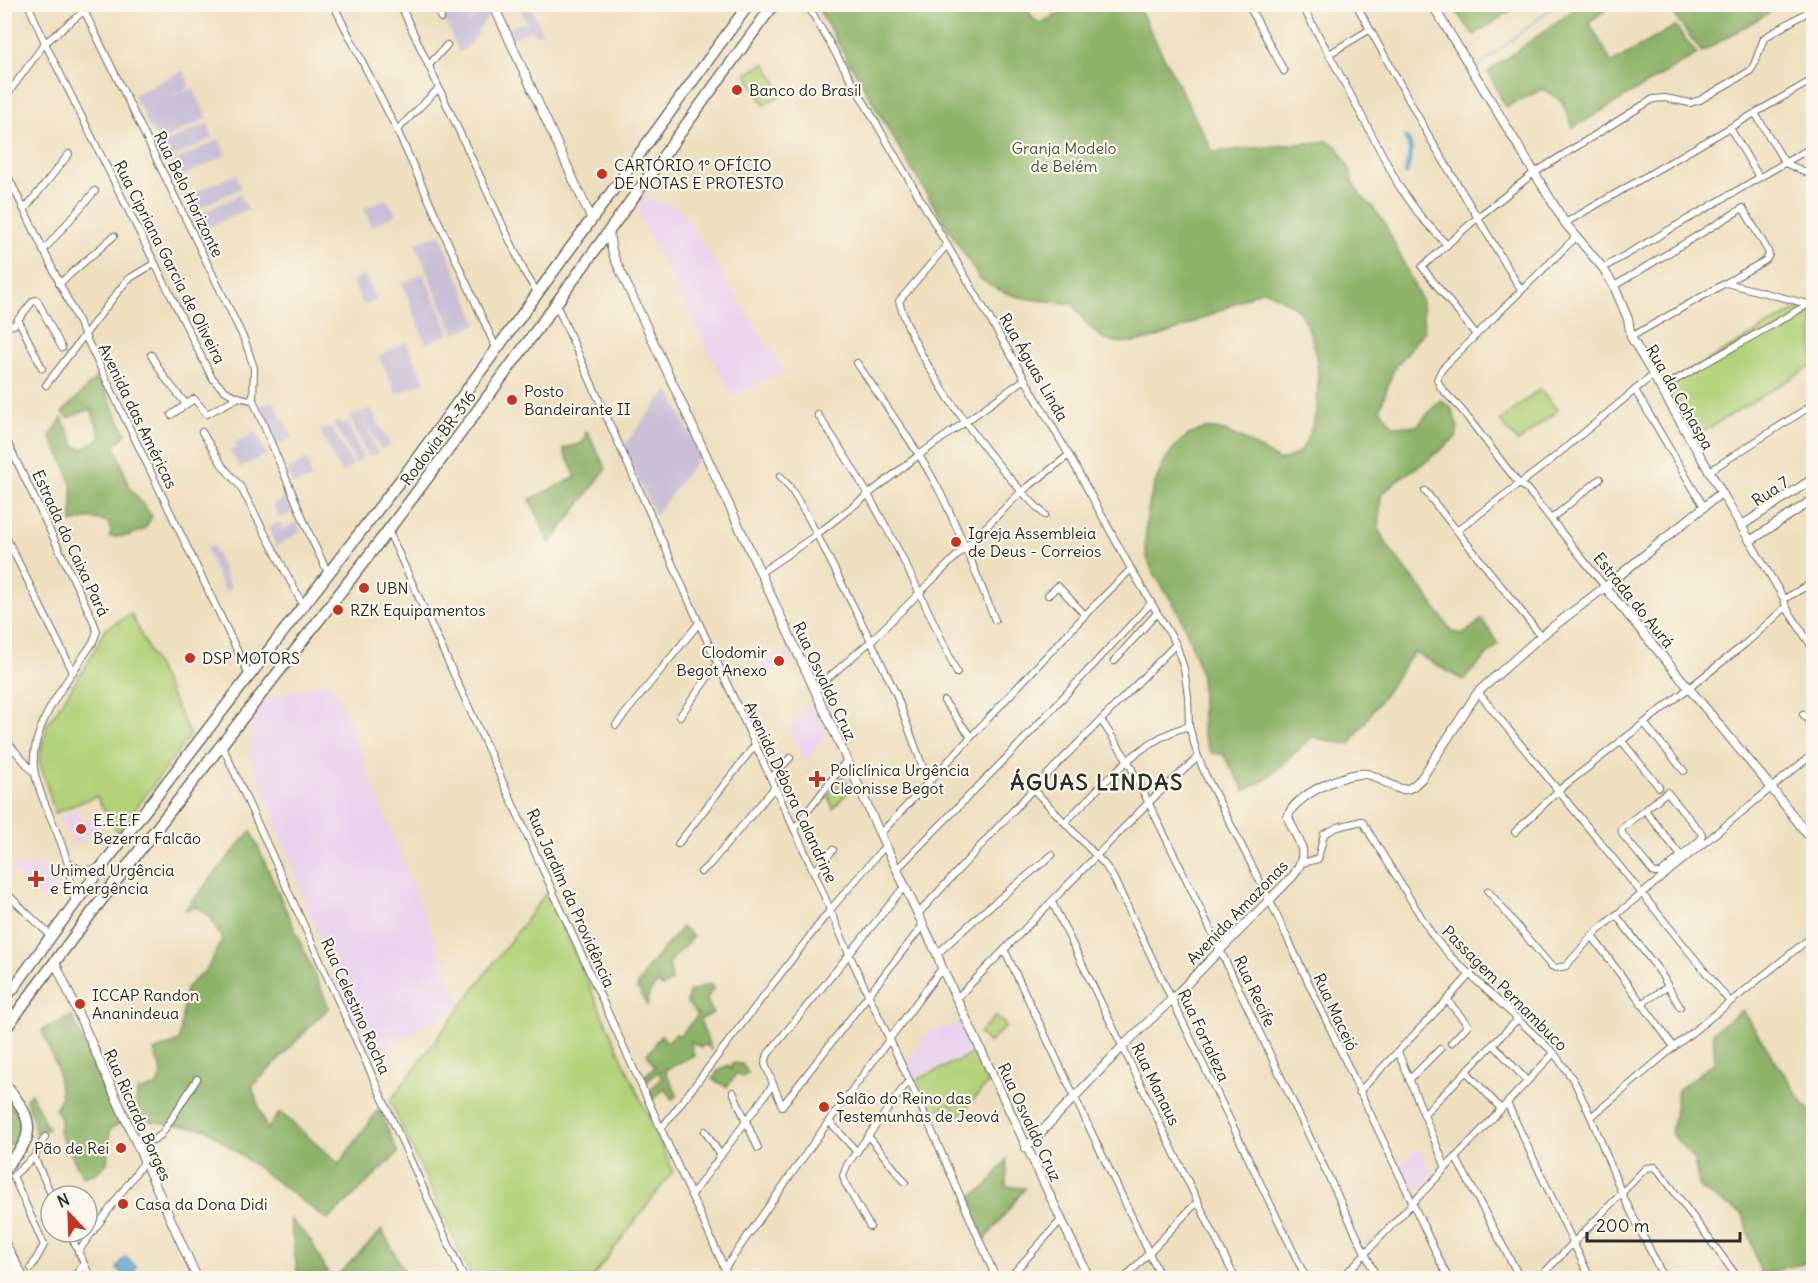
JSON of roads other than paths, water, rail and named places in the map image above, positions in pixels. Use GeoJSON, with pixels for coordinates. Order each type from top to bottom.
{"type":"FeatureCollection","features":[{"type":"Feature","properties":{"kind":"highway","name":"Rodovia BR-316"},"geometry":{"type":"LineString","coordinates":[[7,995],[102,866],[409,469],[728,33],[739,10],[749,4]]}},
{"type":"Feature","properties":{"kind":"highway","name":"Rodovia BR-316"},"geometry":{"type":"LineString","coordinates":[[55,962],[115,881],[388,530],[774,4]]}},
{"type":"Feature","properties":{"kind":"highway"},"geometry":{"type":"LineString","coordinates":[[728,33],[729,45],[734,50],[740,51]]}},
{"type":"Feature","properties":{"kind":"highway"},"geometry":{"type":"LineString","coordinates":[[707,61],[717,61],[723,73]]}},
{"type":"Feature","properties":{"kind":"highway"},"geometry":{"type":"LineString","coordinates":[[4,1031],[55,962]]}},
{"type":"Feature","properties":{"kind":"highway"},"geometry":{"type":"LineString","coordinates":[[4,1039],[27,1007],[27,1000]]}},
{"type":"Feature","properties":{"kind":"highway"},"geometry":{"type":"LineString","coordinates":[[4,1084],[20,1102],[28,1122],[22,1147],[4,1170]]}},
{"type":"Feature","properties":{"kind":"highway"},"geometry":{"type":"LineString","coordinates":[[4,1092],[14,1102],[22,1122],[19,1140],[4,1156]]}},
{"type":"Feature","properties":{"kind":"main road"},"geometry":{"type":"LineString","coordinates":[[4,1242],[23,1278]]}},
{"type":"Feature","properties":{"kind":"main road"},"geometry":{"type":"LineString","coordinates":[[4,1258],[13,1278]]}},
{"type":"Feature","properties":{"kind":"street","name":"Rua Cipriana Garcia de Oliveira"},"geometry":{"type":"LineString","coordinates":[[28,4],[45,43],[211,376],[222,389],[237,398]]}},
{"type":"Feature","properties":{"kind":"street"},"geometry":{"type":"LineString","coordinates":[[333,4],[398,130],[496,348]]}},
{"type":"Feature","properties":{"kind":"street"},"geometry":{"type":"LineString","coordinates":[[400,4],[525,273],[537,292]]}},
{"type":"Feature","properties":{"kind":"street"},"geometry":{"type":"LineString","coordinates":[[435,4],[441,18]]}},
{"type":"Feature","properties":{"kind":"street"},"geometry":{"type":"LineString","coordinates":[[493,4],[591,218]]}},
{"type":"Feature","properties":{"kind":"street","name":"Rua Águas Linda"},"geometry":{"type":"LineString","coordinates":[[807,4],[1069,455],[1156,614],[1165,623],[1176,644],[1184,669],[1189,726],[1198,757]]}},
{"type":"Feature","properties":{"kind":"street"},"geometry":{"type":"LineString","coordinates":[[1248,4],[1284,71]]}},
{"type":"Feature","properties":{"kind":"street"},"geometry":{"type":"LineString","coordinates":[[1301,4],[1399,186],[1420,217],[1447,245]]}},
{"type":"Feature","properties":{"kind":"street"},"geometry":{"type":"LineString","coordinates":[[1356,4],[1521,291]]}},
{"type":"Feature","properties":{"kind":"street","name":"Rua da Cohaspa"},"geometry":{"type":"LineString","coordinates":[[1432,4],[1565,223],[1603,268],[1614,285],[1628,319],[1631,338],[1784,599],[1786,607],[1814,651]]}},
{"type":"Feature","properties":{"kind":"street"},"geometry":{"type":"LineString","coordinates":[[4,99],[45,43],[83,8]]}},
{"type":"Feature","properties":{"kind":"street","name":"Rua Belo Horizonte"},"geometry":{"type":"LineString","coordinates":[[83,8],[245,341],[254,368],[253,400]]}},
{"type":"Feature","properties":{"kind":"street"},"geometry":{"type":"LineString","coordinates":[[1576,237],[1476,335],[1422,267],[1477,218],[1534,173],[1653,99],[1665,98],[1690,103],[1700,100],[1744,75],[1754,65],[1764,38],[1814,8]]}},
{"type":"Feature","properties":{"kind":"street"},"geometry":{"type":"LineString","coordinates":[[1329,54],[1369,30]]}},
{"type":"Feature","properties":{"kind":"street"},"geometry":{"type":"LineString","coordinates":[[429,65],[447,45]]}},
{"type":"Feature","properties":{"kind":"street"},"geometry":{"type":"LineString","coordinates":[[1565,223],[1814,79]]}},
{"type":"Feature","properties":{"kind":"street"},"geometry":{"type":"LineString","coordinates":[[398,130],[439,88]]}},
{"type":"Feature","properties":{"kind":"street"},"geometry":{"type":"LineString","coordinates":[[1755,113],[1785,163],[1810,174]]}},
{"type":"Feature","properties":{"kind":"street"},"geometry":{"type":"LineString","coordinates":[[1730,128],[1759,177]]}},
{"type":"Feature","properties":{"kind":"street"},"geometry":{"type":"LineString","coordinates":[[1603,268],[1814,146]]}},
{"type":"Feature","properties":{"kind":"street"},"geometry":{"type":"LineString","coordinates":[[24,210],[69,154]]}},
{"type":"Feature","properties":{"kind":"street"},"geometry":{"type":"LineString","coordinates":[[1814,167],[1808,171],[1814,181]]}},
{"type":"Feature","properties":{"kind":"street","name":"Avenida das Américas"},"geometry":{"type":"LineString","coordinates":[[4,168],[249,675]]}},
{"type":"Feature","properties":{"kind":"street"},"geometry":{"type":"LineString","coordinates":[[43,251],[95,191]]}},
{"type":"Feature","properties":{"kind":"street"},"geometry":{"type":"LineString","coordinates":[[1614,285],[1743,208],[1768,250],[1769,255],[1766,260],[1631,338]]}},
{"type":"Feature","properties":{"kind":"street","name":"Rua Osvaldo Cruz"},"geometry":{"type":"LineString","coordinates":[[609,231],[614,257],[815,689],[904,887],[1089,1278]]}},
{"type":"Feature","properties":{"kind":"street"},"geometry":{"type":"LineString","coordinates":[[59,284],[114,236]]}},
{"type":"Feature","properties":{"kind":"street"},"geometry":{"type":"LineString","coordinates":[[947,245],[899,301],[904,320],[924,359],[1000,470],[1045,515]]}},
{"type":"Feature","properties":{"kind":"street"},"geometry":{"type":"LineString","coordinates":[[594,252],[606,251],[614,257]]}},
{"type":"Feature","properties":{"kind":"street"},"geometry":{"type":"LineString","coordinates":[[46,385],[127,280],[155,263]]}},
{"type":"Feature","properties":{"kind":"street"},"geometry":{"type":"LineString","coordinates":[[1726,284],[1811,303]]}},
{"type":"Feature","properties":{"kind":"street"},"geometry":{"type":"LineString","coordinates":[[4,327],[14,325],[33,301],[38,301],[62,348]]}},
{"type":"Feature","properties":{"kind":"street"},"geometry":{"type":"LineString","coordinates":[[1660,389],[1811,303]]}},
{"type":"Feature","properties":{"kind":"street","name":"Avenida Débora Calandrine"},"geometry":{"type":"LineString","coordinates":[[556,304],[849,954],[909,1080],[996,1278]]}},
{"type":"Feature","properties":{"kind":"street"},"geometry":{"type":"LineString","coordinates":[[548,314],[561,316]]}},
{"type":"Feature","properties":{"kind":"street"},"geometry":{"type":"LineString","coordinates":[[18,319],[42,368]]}},
{"type":"Feature","properties":{"kind":"street","name":"Estrada do Aurá"},"geometry":{"type":"LineString","coordinates":[[1476,335],[1438,375],[1437,381],[1441,388],[1461,409],[1519,484],[1527,489],[1814,843]]}},
{"type":"Feature","properties":{"kind":"street"},"geometry":{"type":"LineString","coordinates":[[151,355],[165,378],[186,404]]}},
{"type":"Feature","properties":{"kind":"street"},"geometry":{"type":"LineString","coordinates":[[857,363],[919,454],[967,546],[973,568],[995,620]]}},
{"type":"Feature","properties":{"kind":"street"},"geometry":{"type":"LineString","coordinates":[[1458,531],[1653,375]]}},
{"type":"Feature","properties":{"kind":"street"},"geometry":{"type":"LineString","coordinates":[[760,573],[816,535],[919,454],[1025,379]]}},
{"type":"Feature","properties":{"kind":"street"},"geometry":{"type":"LineString","coordinates":[[1635,390],[1704,507]]}},
{"type":"Feature","properties":{"kind":"street"},"geometry":{"type":"LineString","coordinates":[[171,415],[195,399],[207,414],[237,398],[253,400],[328,573]]}},
{"type":"Feature","properties":{"kind":"street"},"geometry":{"type":"LineString","coordinates":[[1708,472],[1814,404]]}},
{"type":"Feature","properties":{"kind":"street"},"geometry":{"type":"LineString","coordinates":[[818,415],[849,459],[868,494],[957,673]]}},
{"type":"Feature","properties":{"kind":"street"},"geometry":{"type":"LineString","coordinates":[[201,432],[222,465],[240,486],[303,605]]}},
{"type":"Feature","properties":{"kind":"street","name":"Estrada do Caixa Pará"},"geometry":{"type":"LineString","coordinates":[[4,435],[96,628],[93,642],[44,719],[36,745],[35,773],[67,861],[75,902]]}},
{"type":"Feature","properties":{"kind":"street"},"geometry":{"type":"LineString","coordinates":[[815,689],[871,641],[1020,492],[1069,455]]}},
{"type":"Feature","properties":{"kind":"street"},"geometry":{"type":"LineString","coordinates":[[780,476],[796,497],[871,641],[896,694],[929,783]]}},
{"type":"Feature","properties":{"kind":"street","name":"Rua 7"},"geometry":{"type":"LineString","coordinates":[[1741,525],[1814,478]]}},
{"type":"Feature","properties":{"kind":"street"},"geometry":{"type":"LineString","coordinates":[[1551,519],[1600,479]]}},
{"type":"Feature","properties":{"kind":"street"},"geometry":{"type":"LineString","coordinates":[[1425,491],[1541,636]]}},
{"type":"Feature","properties":{"kind":"street","name":"Avenida Amazonas"},"geometry":{"type":"LineString","coordinates":[[1026,1148],[1123,1046],[1293,876],[1302,863],[1303,852],[1288,817],[1292,806],[1335,781],[1354,774],[1379,778],[1399,789],[1408,789],[1413,786],[1421,778],[1478,692],[1541,636],[1721,493]]}},
{"type":"Feature","properties":{"kind":"street"},"geometry":{"type":"LineString","coordinates":[[1750,541],[1814,499]]}},
{"type":"Feature","properties":{"kind":"street","name":"Rua Jardim da Providência"},"geometry":{"type":"LineString","coordinates":[[388,530],[729,1278]]}},
{"type":"Feature","properties":{"kind":"street"},"geometry":{"type":"LineString","coordinates":[[4,533],[73,672]]}},
{"type":"Feature","properties":{"kind":"street"},"geometry":{"type":"LineString","coordinates":[[880,834],[1084,615],[1131,569]]}},
{"type":"Feature","properties":{"kind":"street"},"geometry":{"type":"LineString","coordinates":[[1784,599],[1814,582]]}},
{"type":"Feature","properties":{"kind":"street"},"geometry":{"type":"LineString","coordinates":[[1048,595],[1058,586],[1084,615]]}},
{"type":"Feature","properties":{"kind":"street"},"geometry":{"type":"LineString","coordinates":[[897,869],[1012,752],[1151,603]]}},
{"type":"Feature","properties":{"kind":"street"},"geometry":{"type":"LineString","coordinates":[[1515,832],[1558,790],[1745,644],[1786,607]]}},
{"type":"Feature","properties":{"kind":"street"},"geometry":{"type":"LineString","coordinates":[[1114,661],[1156,614]]}},
{"type":"Feature","properties":{"kind":"street"},"geometry":{"type":"LineString","coordinates":[[616,725],[699,623]]}},
{"type":"Feature","properties":{"kind":"street"},"geometry":{"type":"LineString","coordinates":[[918,914],[1033,789],[1176,644]]}},
{"type":"Feature","properties":{"kind":"street"},"geometry":{"type":"LineString","coordinates":[[680,716],[718,663]]}},
{"type":"Feature","properties":{"kind":"street"},"geometry":{"type":"LineString","coordinates":[[1478,692],[1730,1002]]}},
{"type":"Feature","properties":{"kind":"street"},"geometry":{"type":"LineString","coordinates":[[944,701],[971,737]]}},
{"type":"Feature","properties":{"kind":"street"},"geometry":{"type":"LineString","coordinates":[[1803,714],[1814,728]]}},
{"type":"Feature","properties":{"kind":"street","name":"Rua Recife"},"geometry":{"type":"LineString","coordinates":[[1101,720],[1128,761],[1377,1278]]}},
{"type":"Feature","properties":{"kind":"street"},"geometry":{"type":"LineString","coordinates":[[1644,723],[1683,771]]}},
{"type":"Feature","properties":{"kind":"street"},"geometry":{"type":"LineString","coordinates":[[1065,822],[1128,761],[1164,735],[1189,726]]}},
{"type":"Feature","properties":{"kind":"street"},"geometry":{"type":"LineString","coordinates":[[4,738],[35,773]]}},
{"type":"Feature","properties":{"kind":"street"},"geometry":{"type":"LineString","coordinates":[[1621,740],[1659,787]]}},
{"type":"Feature","properties":{"kind":"street","name":"Rua Celestino Rocha"},"geometry":{"type":"LineString","coordinates":[[221,745],[464,1278]]}},
{"type":"Feature","properties":{"kind":"street"},"geometry":{"type":"LineString","coordinates":[[678,844],[755,745]]}},
{"type":"Feature","properties":{"kind":"street"},"geometry":{"type":"LineString","coordinates":[[1488,891],[1551,965],[1555,968],[1566,966],[1592,936],[1616,915],[1770,786],[1814,753]]}},
{"type":"Feature","properties":{"kind":"street"},"geometry":{"type":"LineString","coordinates":[[957,998],[1148,803],[1198,757]]}},
{"type":"Feature","properties":{"kind":"street","name":"Rua Maceió"},"geometry":{"type":"LineString","coordinates":[[1198,757],[1269,899],[1449,1278]]}},
{"type":"Feature","properties":{"kind":"street"},"geometry":{"type":"LineString","coordinates":[[771,778],[790,758]]}},
{"type":"Feature","properties":{"kind":"street"},"geometry":{"type":"LineString","coordinates":[[794,829],[847,760]]}},
{"type":"Feature","properties":{"kind":"street"},"geometry":{"type":"LineString","coordinates":[[700,872],[710,864],[775,788]]}},
{"type":"Feature","properties":{"kind":"street","name":"Rua Fortaleza"},"geometry":{"type":"LineString","coordinates":[[1033,789],[1096,855],[1113,877],[1306,1278]]}},
{"type":"Feature","properties":{"kind":"street"},"geometry":{"type":"LineString","coordinates":[[1667,792],[1701,832],[1703,841],[1661,873],[1654,873],[1623,835],[1621,829],[1667,792]]}},
{"type":"Feature","properties":{"kind":"street"},"geometry":{"type":"LineString","coordinates":[[1645,810],[1681,856]]}},
{"type":"Feature","properties":{"kind":"street","name":"Passagem Pernambuco"},"geometry":{"type":"LineString","coordinates":[[1302,863],[1318,860],[1324,834],[1338,826],[1362,821],[1433,936],[1451,957],[1554,1053],[1574,1081],[1622,1194],[1664,1278]]}},
{"type":"Feature","properties":{"kind":"street"},"geometry":{"type":"LineString","coordinates":[[661,1129],[830,910],[885,846]]}},
{"type":"Feature","properties":{"kind":"street"},"geometry":{"type":"LineString","coordinates":[[814,872],[833,850]]}},
{"type":"Feature","properties":{"kind":"street"},"geometry":{"type":"LineString","coordinates":[[937,954],[1052,855]]}},
{"type":"Feature","properties":{"kind":"street"},"geometry":{"type":"LineString","coordinates":[[67,861],[72,866],[86,871],[102,866]]}},
{"type":"Feature","properties":{"kind":"street"},"geometry":{"type":"LineString","coordinates":[[904,887],[768,1054],[765,1064],[782,1106],[923,925]]}},
{"type":"Feature","properties":{"kind":"street"},"geometry":{"type":"LineString","coordinates":[[4,891],[51,936]]}},
{"type":"Feature","properties":{"kind":"street","name":"Rua Manaus"},"geometry":{"type":"LineString","coordinates":[[1052,902],[1234,1278]]}},
{"type":"Feature","properties":{"kind":"street"},"geometry":{"type":"LineString","coordinates":[[1616,915],[1659,971],[1680,1007]]}},
{"type":"Feature","properties":{"kind":"street"},"geometry":{"type":"LineString","coordinates":[[1591,1118],[1674,1047],[1814,935]]}},
{"type":"Feature","properties":{"kind":"street"},"geometry":{"type":"LineString","coordinates":[[1592,936],[1674,1047]]}},
{"type":"Feature","properties":{"kind":"street"},"geometry":{"type":"LineString","coordinates":[[1005,951],[1161,1278]]}},
{"type":"Feature","properties":{"kind":"street","name":"Rua Ricardo Borges"},"geometry":{"type":"LineString","coordinates":[[55,962],[197,1278]]}},
{"type":"Feature","properties":{"kind":"street"},"geometry":{"type":"LineString","coordinates":[[725,1268],[829,1121],[942,968]]}},
{"type":"Feature","properties":{"kind":"street"},"geometry":{"type":"LineString","coordinates":[[1359,1092],[1471,974]]}},
{"type":"Feature","properties":{"kind":"street"},"geometry":{"type":"LineString","coordinates":[[1641,1004],[1667,987]]}},
{"type":"Feature","properties":{"kind":"street"},"geometry":{"type":"LineString","coordinates":[[1448,1000],[1468,1025],[1451,1043]]}},
{"type":"Feature","properties":{"kind":"street"},"geometry":{"type":"LineString","coordinates":[[1424,1114],[1518,1019]]}},
{"type":"Feature","properties":{"kind":"street"},"geometry":{"type":"LineString","coordinates":[[1493,1044],[1527,1081]]}},
{"type":"Feature","properties":{"kind":"street"},"geometry":{"type":"LineString","coordinates":[[1409,1080],[1440,1049]]}},
{"type":"Feature","properties":{"kind":"street"},"geometry":{"type":"LineString","coordinates":[[1398,1052],[1446,1168]]}},
{"type":"Feature","properties":{"kind":"street"},"geometry":{"type":"LineString","coordinates":[[1342,1278],[1554,1053]]}},
{"type":"Feature","properties":{"kind":"street"},"geometry":{"type":"LineString","coordinates":[[1466,1071],[1501,1109]]}},
{"type":"Feature","properties":{"kind":"street"},"geometry":{"type":"LineString","coordinates":[[137,1146],[161,1135],[197,1079]]}},
{"type":"Feature","properties":{"kind":"street"},"geometry":{"type":"LineString","coordinates":[[870,1227],[843,1179],[847,1165],[909,1080]]}},
{"type":"Feature","properties":{"kind":"street"},"geometry":{"type":"LineString","coordinates":[[691,1196],[772,1086]]}},
{"type":"Feature","properties":{"kind":"street"},"geometry":{"type":"LineString","coordinates":[[733,1092],[758,1148]]}},
{"type":"Feature","properties":{"kind":"street"},"geometry":{"type":"LineString","coordinates":[[1507,1103],[1590,1278]]}},
{"type":"Feature","properties":{"kind":"street"},"geometry":{"type":"LineString","coordinates":[[829,1121],[857,1152]]}},
{"type":"Feature","properties":{"kind":"street"},"geometry":{"type":"LineString","coordinates":[[705,1131],[721,1156]]}},
{"type":"Feature","properties":{"kind":"street"},"geometry":{"type":"LineString","coordinates":[[31,1268],[44,1245],[13,1177],[34,1157],[45,1137]]}},
{"type":"Feature","properties":{"kind":"street"},"geometry":{"type":"LineString","coordinates":[[869,1137],[905,1182]]}},
{"type":"Feature","properties":{"kind":"street"},"geometry":{"type":"LineString","coordinates":[[34,1157],[46,1184]]}},
{"type":"Feature","properties":{"kind":"street"},"geometry":{"type":"LineString","coordinates":[[1456,1158],[1520,1278]]}},
{"type":"Feature","properties":{"kind":"street"},"geometry":{"type":"LineString","coordinates":[[78,1252],[144,1162]]}},
{"type":"Feature","properties":{"kind":"street"},"geometry":{"type":"LineString","coordinates":[[1539,1278],[1646,1168],[1655,1167],[1738,1278]]}},
{"type":"Feature","properties":{"kind":"street"},"geometry":{"type":"LineString","coordinates":[[1125,1278],[1198,1201]]}},
{"type":"Feature","properties":{"kind":"street"},"geometry":{"type":"LineString","coordinates":[[1009,1278],[1062,1219]]}},
{"type":"Feature","properties":{"kind":"street"},"geometry":{"type":"LineString","coordinates":[[74,1244],[91,1278]]}},
{"type":"Feature","properties":{"kind":"street"},"geometry":{"type":"LineString","coordinates":[[73,1278],[84,1264]]}},
{"type":"Feature","properties":{"kind":"water"},"geometry":{"type":"Polygon","coordinates":[[[126,1257],[136,1267],[134,1273],[127,1276],[117,1269],[126,1257]]]}},
{"type":"Feature","properties":{"kind":"waterway"},"geometry":{"type":"LineString","coordinates":[[1476,68],[1557,4]]}},
{"type":"Feature","properties":{"kind":"waterway"},"geometry":{"type":"LineString","coordinates":[[1406,138],[1410,147],[1406,173]]}},
{"type":"Feature","properties":{"kind":"place","name":"Banco do Brasil"},"geometry":{"type":"Point","coordinates":[737,90]}},
{"type":"Feature","properties":{"kind":"place","name":"CARTÓRIO 1º OFÍCIO DE NOTAS E PROTESTO"},"geometry":{"type":"Point","coordinates":[602,174]}},
{"type":"Feature","properties":{"kind":"place","name":"Posto Bandeirante II"},"geometry":{"type":"Point","coordinates":[512,400]}},
{"type":"Feature","properties":{"kind":"place","name":"Igreja Assembleia de Deus - Correios"},"geometry":{"type":"Point","coordinates":[956,542]}},
{"type":"Feature","properties":{"kind":"place","name":"UBN"},"geometry":{"type":"Point","coordinates":[364,588]}},
{"type":"Feature","properties":{"kind":"place","name":"RZK Equipamentos"},"geometry":{"type":"Point","coordinates":[338,610]}},
{"type":"Feature","properties":{"kind":"place","name":"DSP MOTORS"},"geometry":{"type":"Point","coordinates":[190,658]}},
{"type":"Feature","properties":{"kind":"place","name":"Clodomir Begot Anexo"},"geometry":{"type":"Point","coordinates":[779,661]}},
{"type":"Feature","properties":{"kind":"place","name":"Policlínica Urgência Cleonisse Begot"},"geometry":{"type":"Point","coordinates":[817,779]}},
{"type":"Feature","properties":{"kind":"place","name":"E.E.E.F Bezerra Falcão"},"geometry":{"type":"Point","coordinates":[81,829]}},
{"type":"Feature","properties":{"kind":"place","name":"Unimed Urgência e Emergência"},"geometry":{"type":"Point","coordinates":[36,879]}},
{"type":"Feature","properties":{"kind":"place","name":"ICCAP Randon Ananindeua"},"geometry":{"type":"Point","coordinates":[80,1004]}},
{"type":"Feature","properties":{"kind":"place","name":"Salão do Reino das Testemunhas de Jeová"},"geometry":{"type":"Point","coordinates":[824,1107]}},
{"type":"Feature","properties":{"kind":"place","name":"Pão de Rei"},"geometry":{"type":"Point","coordinates":[121,1148]}},
{"type":"Feature","properties":{"kind":"place","name":"Casa da Dona Didi"},"geometry":{"type":"Point","coordinates":[123,1204]}},
{"type":"Feature","properties":{"kind":"district","name":"ÁGUAS LINDAS"},"geometry":{"type":"Point","coordinates":[1097,782]}},
{"type":"Feature","properties":{"kind":"park label","name":"Granja Modelo de Belém"},"geometry":{"type":"Point","coordinates":[1064,157]}}]}
